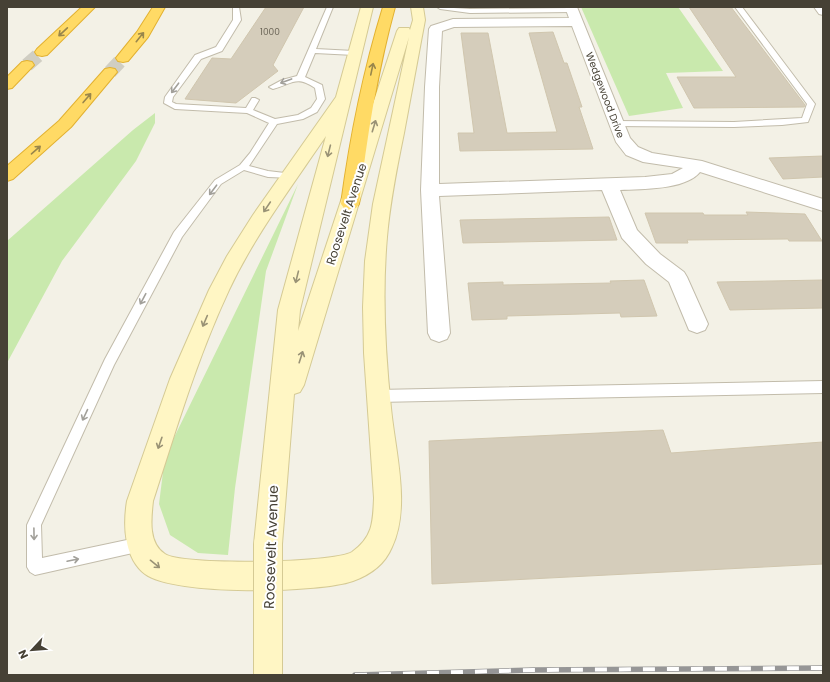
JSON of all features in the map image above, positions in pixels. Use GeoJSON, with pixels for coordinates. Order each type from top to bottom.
{"type":"FeatureCollection","features":[{"type":"Feature","properties":{"kind":"highway"},"geometry":{"type":"LineString","coordinates":[[123,58],[143,34],[159,7]]}},
{"type":"Feature","properties":{"kind":"highway"},"geometry":{"type":"LineString","coordinates":[[350,204],[358,137],[376,50],[389,7]]}},
{"type":"Feature","properties":{"kind":"highway"},"geometry":{"type":"LineString","coordinates":[[42,52],[89,9]]}},
{"type":"Feature","properties":{"kind":"highway"},"geometry":{"type":"LineString","coordinates":[[7,85],[27,65]]}},
{"type":"Feature","properties":{"kind":"highway"},"geometry":{"type":"LineString","coordinates":[[7,175],[65,124],[110,72]]}},
{"type":"Feature","properties":{"kind":"main road","name":"Roosevelt Avenue"},"geometry":{"type":"LineString","coordinates":[[268,675],[268,544],[289,310],[367,7]]}},
{"type":"Feature","properties":{"kind":"main road","name":"Roosevelt Avenue"},"geometry":{"type":"LineString","coordinates":[[280,420],[412,7]]}},
{"type":"Feature","properties":{"kind":"main road"},"geometry":{"type":"LineString","coordinates":[[342,100],[250,234],[234,261],[191,355],[140,501],[137,518],[141,545],[148,558],[158,568],[172,572],[208,576],[323,573],[353,566],[367,558],[375,550],[383,537],[386,522],[387,485],[378,396],[374,333],[375,269],[377,238],[384,192],[418,20],[417,7]]}},
{"type":"Feature","properties":{"kind":"street"},"geometry":{"type":"LineString","coordinates":[[820,7],[823,11]]}},
{"type":"Feature","properties":{"kind":"street","name":"Wedgewood Drive"},"geometry":{"type":"LineString","coordinates":[[574,13],[622,139],[627,147],[632,151],[649,158],[696,165],[823,205]]}},
{"type":"Feature","properties":{"kind":"street"},"geometry":{"type":"LineString","coordinates":[[439,333],[430,190],[432,87],[436,30],[453,23],[574,13]]}},
{"type":"Feature","properties":{"kind":"street"},"geometry":{"type":"LineString","coordinates":[[430,190],[644,183],[678,178],[693,171],[696,165]]}},
{"type":"Feature","properties":{"kind":"street"},"geometry":{"type":"LineString","coordinates":[[609,185],[629,233],[653,259],[677,277],[697,324]]}},
{"type":"Feature","properties":{"kind":"lane"},"geometry":{"type":"LineString","coordinates":[[236,7],[237,20],[219,48],[198,57],[168,96],[168,103],[175,106],[248,111],[274,122],[300,117],[314,110],[321,99],[319,86],[309,79],[301,77],[286,80],[273,87]]}},
{"type":"Feature","properties":{"kind":"lane"},"geometry":{"type":"LineString","coordinates":[[301,77],[330,7]]}},
{"type":"Feature","properties":{"kind":"lane"},"geometry":{"type":"LineString","coordinates":[[440,7],[470,9],[548,8],[574,13]]}},
{"type":"Feature","properties":{"kind":"lane"},"geometry":{"type":"LineString","coordinates":[[616,124],[725,124],[805,120],[811,104],[738,7]]}},
{"type":"Feature","properties":{"kind":"lane"},"geometry":{"type":"LineString","coordinates":[[312,50],[354,53]]}},
{"type":"Feature","properties":{"kind":"lane"},"geometry":{"type":"LineString","coordinates":[[248,111],[255,100]]}},
{"type":"Feature","properties":{"kind":"lane"},"geometry":{"type":"LineString","coordinates":[[141,545],[34,567],[34,525],[109,363],[178,235],[218,182],[243,167],[253,155],[274,122]]}},
{"type":"Feature","properties":{"kind":"lane"},"geometry":{"type":"LineString","coordinates":[[243,167],[268,174],[290,176]]}},
{"type":"Feature","properties":{"kind":"lane"},"geometry":{"type":"LineString","coordinates":[[378,396],[823,387]]}},
{"type":"Feature","properties":{"kind":"green space"},"geometry":{"type":"Polygon","coordinates":[[[581,7],[678,7],[723,71],[666,73],[683,108],[629,116],[581,7]]]}},
{"type":"Feature","properties":{"kind":"green space"},"geometry":{"type":"Polygon","coordinates":[[[155,113],[155,123],[136,161],[62,261],[7,363],[7,241],[133,130],[155,113]]]}},
{"type":"Feature","properties":{"kind":"green space"},"geometry":{"type":"Polygon","coordinates":[[[298,184],[266,271],[235,488],[228,555],[198,553],[170,535],[159,504],[165,456],[298,184]]]}},
{"type":"Feature","properties":{"kind":"building"},"geometry":{"type":"Polygon","coordinates":[[[266,7],[304,7],[273,65],[278,71],[236,103],[185,99],[212,58],[231,59],[266,7]]]}},
{"type":"Feature","properties":{"kind":"building"},"geometry":{"type":"Polygon","coordinates":[[[689,7],[731,7],[805,105],[804,107],[694,108],[677,77],[736,77],[689,7]]]}},
{"type":"Feature","properties":{"kind":"building"},"geometry":{"type":"Polygon","coordinates":[[[553,32],[564,63],[567,63],[582,107],[579,107],[593,149],[460,151],[458,133],[474,133],[461,33],[488,33],[507,133],[557,132],[529,33],[553,32]]]}},
{"type":"Feature","properties":{"kind":"building"},"geometry":{"type":"Polygon","coordinates":[[[823,156],[823,177],[783,179],[769,158],[823,156]]]}},
{"type":"Feature","properties":{"kind":"building"},"geometry":{"type":"Polygon","coordinates":[[[746,212],[805,214],[822,241],[789,241],[788,239],[687,240],[688,243],[656,243],[645,213],[748,215],[746,212]]]}},
{"type":"Feature","properties":{"kind":"building"},"geometry":{"type":"Polygon","coordinates":[[[609,217],[617,240],[463,243],[460,220],[609,217]]]}},
{"type":"Feature","properties":{"kind":"building"},"geometry":{"type":"Polygon","coordinates":[[[644,280],[657,316],[621,317],[620,313],[507,316],[507,319],[472,320],[468,283],[503,282],[503,285],[611,283],[610,281],[644,280]]]}},
{"type":"Feature","properties":{"kind":"building"},"geometry":{"type":"Polygon","coordinates":[[[823,280],[823,308],[730,310],[717,282],[823,280]]]}},
{"type":"Feature","properties":{"kind":"building"},"geometry":{"type":"Polygon","coordinates":[[[663,430],[671,453],[823,442],[823,564],[432,584],[429,441],[663,430]]]}},
{"type":"Feature","properties":{"kind":"tunnel"},"geometry":{"type":"LineString","coordinates":[[27,65],[42,52]]}},
{"type":"Feature","properties":{"kind":"tunnel"},"geometry":{"type":"LineString","coordinates":[[110,72],[123,58]]}},
{"type":"Feature","properties":{"kind":"railway"},"geometry":{"type":"LineString","coordinates":[[355,675],[533,670],[823,668]]}}]}
